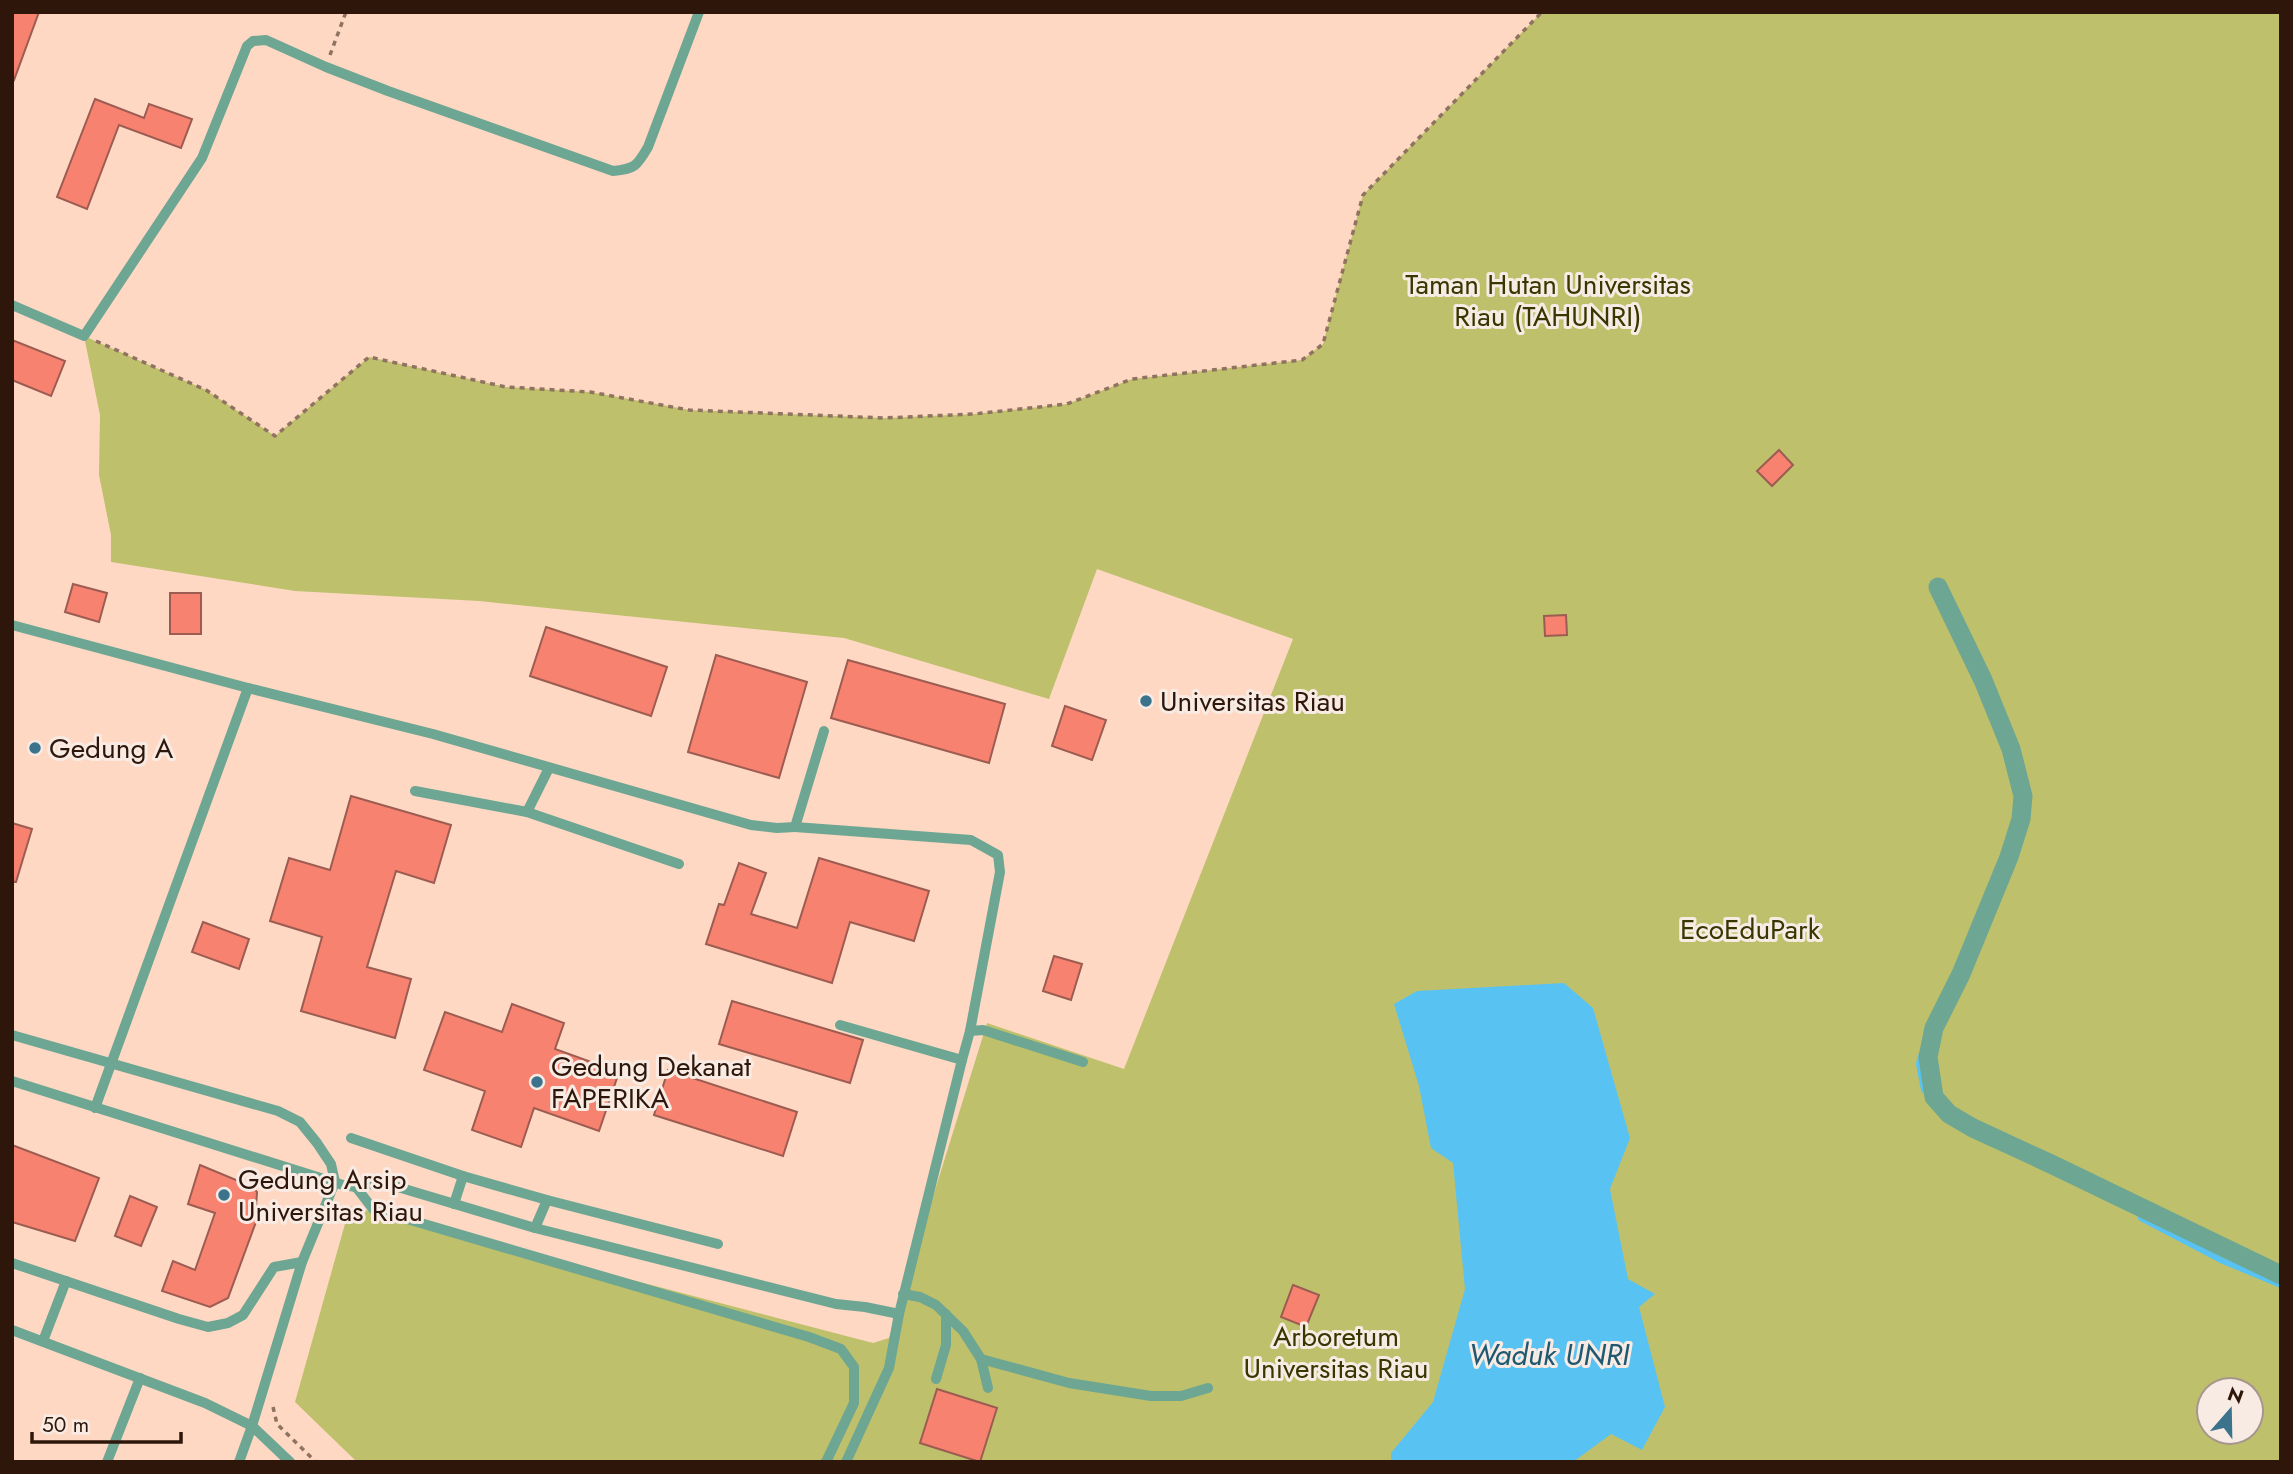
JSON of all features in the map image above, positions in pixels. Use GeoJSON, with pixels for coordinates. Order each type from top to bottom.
{"type":"FeatureCollection","features":[{"type":"Feature","properties":{"kind":"street"},"geometry":{"type":"LineString","coordinates":[[1938,587],[1983,680],[2006,737],[2023,796],[2021,819],[2009,857],[1961,974],[1934,1028],[1928,1057],[1934,1097],[1950,1114],[1973,1128],[2281,1275]]}},
{"type":"Feature","properties":{"kind":"lane"},"geometry":{"type":"LineString","coordinates":[[12,304],[84,336],[202,158],[247,46],[253,41],[266,40],[326,66],[613,172],[628,170],[638,165],[648,148],[699,12]]}},
{"type":"Feature","properties":{"kind":"lane"},"geometry":{"type":"LineString","coordinates":[[12,625],[433,734],[751,825],[971,839],[998,855],[1000,872],[970,1031],[899,1314],[889,1368],[846,1462]]}},
{"type":"Feature","properties":{"kind":"lane"},"geometry":{"type":"LineString","coordinates":[[95,1108],[248,688]]}},
{"type":"Feature","properties":{"kind":"lane"},"geometry":{"type":"LineString","coordinates":[[795,827],[824,731]]}},
{"type":"Feature","properties":{"kind":"lane"},"geometry":{"type":"LineString","coordinates":[[527,812],[549,768]]}},
{"type":"Feature","properties":{"kind":"lane"},"geometry":{"type":"LineString","coordinates":[[415,791],[527,812],[679,864]]}},
{"type":"Feature","properties":{"kind":"lane"},"geometry":{"type":"LineString","coordinates":[[840,1025],[962,1060]]}},
{"type":"Feature","properties":{"kind":"lane"},"geometry":{"type":"LineString","coordinates":[[970,1031],[994,1032],[1083,1062]]}},
{"type":"Feature","properties":{"kind":"lane"},"geometry":{"type":"LineString","coordinates":[[12,1035],[278,1111],[300,1122],[331,1164],[335,1182],[302,1262],[239,1462]]}},
{"type":"Feature","properties":{"kind":"lane"},"geometry":{"type":"LineString","coordinates":[[12,1081],[356,1188],[381,1182],[535,1228],[836,1304],[899,1314]]}},
{"type":"Feature","properties":{"kind":"lane"},"geometry":{"type":"LineString","coordinates":[[351,1138],[463,1176],[718,1244]]}},
{"type":"Feature","properties":{"kind":"lane"},"geometry":{"type":"LineString","coordinates":[[454,1203],[463,1176]]}},
{"type":"Feature","properties":{"kind":"lane"},"geometry":{"type":"LineString","coordinates":[[356,1188],[373,1209],[809,1337],[841,1349],[854,1367],[853,1404],[826,1462]]}},
{"type":"Feature","properties":{"kind":"lane"},"geometry":{"type":"LineString","coordinates":[[535,1228],[547,1200]]}},
{"type":"Feature","properties":{"kind":"lane"},"geometry":{"type":"LineString","coordinates":[[12,1263],[208,1327],[228,1323],[243,1315],[274,1267],[302,1262]]}},
{"type":"Feature","properties":{"kind":"lane"},"geometry":{"type":"LineString","coordinates":[[43,1341],[66,1281]]}},
{"type":"Feature","properties":{"kind":"lane"},"geometry":{"type":"LineString","coordinates":[[904,1294],[920,1297],[936,1305],[963,1331],[981,1359],[988,1388]]}},
{"type":"Feature","properties":{"kind":"lane"},"geometry":{"type":"LineString","coordinates":[[936,1380],[946,1345],[946,1314]]}},
{"type":"Feature","properties":{"kind":"lane"},"geometry":{"type":"LineString","coordinates":[[12,1330],[205,1403],[252,1426],[290,1462]]}},
{"type":"Feature","properties":{"kind":"lane"},"geometry":{"type":"LineString","coordinates":[[981,1359],[1069,1383],[1151,1396],[1181,1396],[1208,1388]]}},
{"type":"Feature","properties":{"kind":"lane"},"geometry":{"type":"LineString","coordinates":[[107,1462],[140,1378]]}},
{"type":"Feature","properties":{"kind":"path"},"geometry":{"type":"LineString","coordinates":[[326,66],[346,12]]}},
{"type":"Feature","properties":{"kind":"path"},"geometry":{"type":"LineString","coordinates":[[84,336],[206,390],[275,436],[369,357],[506,387],[590,392],[690,410],[884,418],[974,414],[1067,404],[1132,379],[1302,360],[1324,344],[1363,195],[1542,12]]}},
{"type":"Feature","properties":{"kind":"path"},"geometry":{"type":"LineString","coordinates":[[271,1397],[277,1424],[316,1462]]}},
{"type":"Feature","properties":{"kind":"green space","name":"EcoEduPark"},"geometry":{"type":"Polygon","coordinates":[[[1542,12],[2281,12],[2281,1462],[357,1462],[295,1402],[350,1206],[873,1343],[889,1338],[987,1023],[1124,1069],[1293,639],[1097,569],[1049,699],[844,638],[479,601],[295,591],[111,562],[111,535],[99,475],[100,415],[84,336],[206,390],[275,436],[369,357],[506,387],[590,392],[690,410],[884,418],[974,414],[1067,404],[1132,379],[1302,360],[1323,344],[1363,195],[1542,12]]]}},
{"type":"Feature","properties":{"kind":"water","name":"Waduk UNRI"},"geometry":{"type":"Polygon","coordinates":[[[1564,983],[1593,1008],[1630,1138],[1610,1189],[1628,1279],[1655,1294],[1639,1307],[1665,1407],[1642,1450],[1611,1434],[1573,1462],[1391,1462],[1391,1453],[1433,1402],[1465,1289],[1453,1163],[1431,1148],[1419,1086],[1394,1004],[1417,991],[1564,983]]]}},
{"type":"Feature","properties":{"kind":"building"},"geometry":{"type":"Polygon","coordinates":[[[12,12],[39,12],[14,80],[12,79],[12,12]]]}},
{"type":"Feature","properties":{"kind":"building"},"geometry":{"type":"Polygon","coordinates":[[[95,99],[144,118],[149,104],[192,119],[181,148],[119,125],[87,209],[57,197],[95,99]]]}},
{"type":"Feature","properties":{"kind":"building"},"geometry":{"type":"Polygon","coordinates":[[[12,340],[65,361],[51,396],[12,380],[12,340]]]}},
{"type":"Feature","properties":{"kind":"building"},"geometry":{"type":"Polygon","coordinates":[[[1779,450],[1793,465],[1772,486],[1757,471],[1779,450]]]}},
{"type":"Feature","properties":{"kind":"building"},"geometry":{"type":"Polygon","coordinates":[[[73,584],[107,593],[99,622],[65,612],[73,584]]]}},
{"type":"Feature","properties":{"kind":"building"},"geometry":{"type":"Polygon","coordinates":[[[170,593],[201,593],[201,634],[170,634],[170,593]]]}},
{"type":"Feature","properties":{"kind":"building"},"geometry":{"type":"Polygon","coordinates":[[[1566,615],[1567,635],[1545,636],[1544,616],[1566,615]]]}},
{"type":"Feature","properties":{"kind":"building"},"geometry":{"type":"Polygon","coordinates":[[[546,627],[667,667],[651,716],[530,676],[546,627]]]}},
{"type":"Feature","properties":{"kind":"building"},"geometry":{"type":"Polygon","coordinates":[[[716,655],[807,682],[779,778],[688,752],[716,655]]]}},
{"type":"Feature","properties":{"kind":"building"},"geometry":{"type":"Polygon","coordinates":[[[848,660],[1005,704],[989,763],[831,718],[848,660]]]}},
{"type":"Feature","properties":{"kind":"building"},"geometry":{"type":"Polygon","coordinates":[[[1065,706],[1106,720],[1092,760],[1052,746],[1065,706]]]}},
{"type":"Feature","properties":{"kind":"building"},"geometry":{"type":"Polygon","coordinates":[[[351,796],[451,825],[434,883],[396,871],[367,967],[411,979],[395,1038],[301,1011],[322,937],[270,921],[289,858],[330,870],[351,796]]]}},
{"type":"Feature","properties":{"kind":"building"},"geometry":{"type":"Polygon","coordinates":[[[12,823],[32,829],[16,882],[12,882],[12,823]]]}},
{"type":"Feature","properties":{"kind":"building"},"geometry":{"type":"Polygon","coordinates":[[[819,858],[929,891],[914,941],[850,922],[832,983],[706,944],[719,904],[724,905],[739,863],[766,873],[751,914],[797,928],[819,858]]]}},
{"type":"Feature","properties":{"kind":"building"},"geometry":{"type":"Polygon","coordinates":[[[203,922],[249,939],[239,969],[192,952],[203,922]]]}},
{"type":"Feature","properties":{"kind":"building"},"geometry":{"type":"Polygon","coordinates":[[[1054,956],[1082,964],[1071,1000],[1043,991],[1054,956]]]}},
{"type":"Feature","properties":{"kind":"building"},"geometry":{"type":"Polygon","coordinates":[[[732,1001],[863,1040],[850,1083],[719,1044],[732,1001]]]}},
{"type":"Feature","properties":{"kind":"building","name":"Gedung Dekanat FAPERIKA"},"geometry":{"type":"Polygon","coordinates":[[[512,1004],[564,1023],[555,1049],[619,1072],[599,1131],[534,1108],[521,1147],[472,1130],[485,1091],[424,1070],[445,1012],[502,1032],[512,1004]]]}},
{"type":"Feature","properties":{"kind":"building"},"geometry":{"type":"Polygon","coordinates":[[[668,1070],[797,1112],[783,1156],[654,1115],[668,1070]]]}},
{"type":"Feature","properties":{"kind":"building"},"geometry":{"type":"Polygon","coordinates":[[[12,1145],[99,1178],[75,1241],[12,1222],[12,1145]]]}},
{"type":"Feature","properties":{"kind":"building"},"geometry":{"type":"Polygon","coordinates":[[[200,1165],[253,1187],[257,1192],[256,1208],[260,1211],[228,1298],[210,1307],[162,1291],[173,1261],[195,1270],[215,1213],[188,1204],[200,1165]]]}},
{"type":"Feature","properties":{"kind":"building"},"geometry":{"type":"Polygon","coordinates":[[[130,1196],[157,1207],[141,1246],[115,1236],[130,1196]]]}},
{"type":"Feature","properties":{"kind":"building"},"geometry":{"type":"Polygon","coordinates":[[[1293,1285],[1319,1295],[1306,1327],[1281,1317],[1293,1285]]]}},
{"type":"Feature","properties":{"kind":"building"},"geometry":{"type":"Polygon","coordinates":[[[937,1389],[997,1408],[980,1462],[920,1443],[937,1389]]]}},
{"type":"Feature","properties":{"kind":"waterway"},"geometry":{"type":"LineString","coordinates":[[1921,1056],[1919,1064],[1924,1090]]}},
{"type":"Feature","properties":{"kind":"waterway"},"geometry":{"type":"LineString","coordinates":[[2141,1218],[2223,1261],[2281,1285]]}},
{"type":"Feature","properties":{"kind":"place","name":"Universitas Riau"},"geometry":{"type":"Point","coordinates":[1146,701]}},
{"type":"Feature","properties":{"kind":"place","name":"Gedung A"},"geometry":{"type":"Point","coordinates":[35,748]}},
{"type":"Feature","properties":{"kind":"place","name":"Gedung Dekanat FAPERIKA"},"geometry":{"type":"Point","coordinates":[537,1082]}},
{"type":"Feature","properties":{"kind":"place","name":"Gedung Arsip Universitas Riau"},"geometry":{"type":"Point","coordinates":[224,1195]}},
{"type":"Feature","properties":{"kind":"park label","name":"Taman Hutan Universitas Riau (TAHUNRI)"},"geometry":{"type":"Point","coordinates":[1548,300]}},
{"type":"Feature","properties":{"kind":"park label","name":"Arboretum Universitas Riau"},"geometry":{"type":"Point","coordinates":[1336,1352]}}]}
